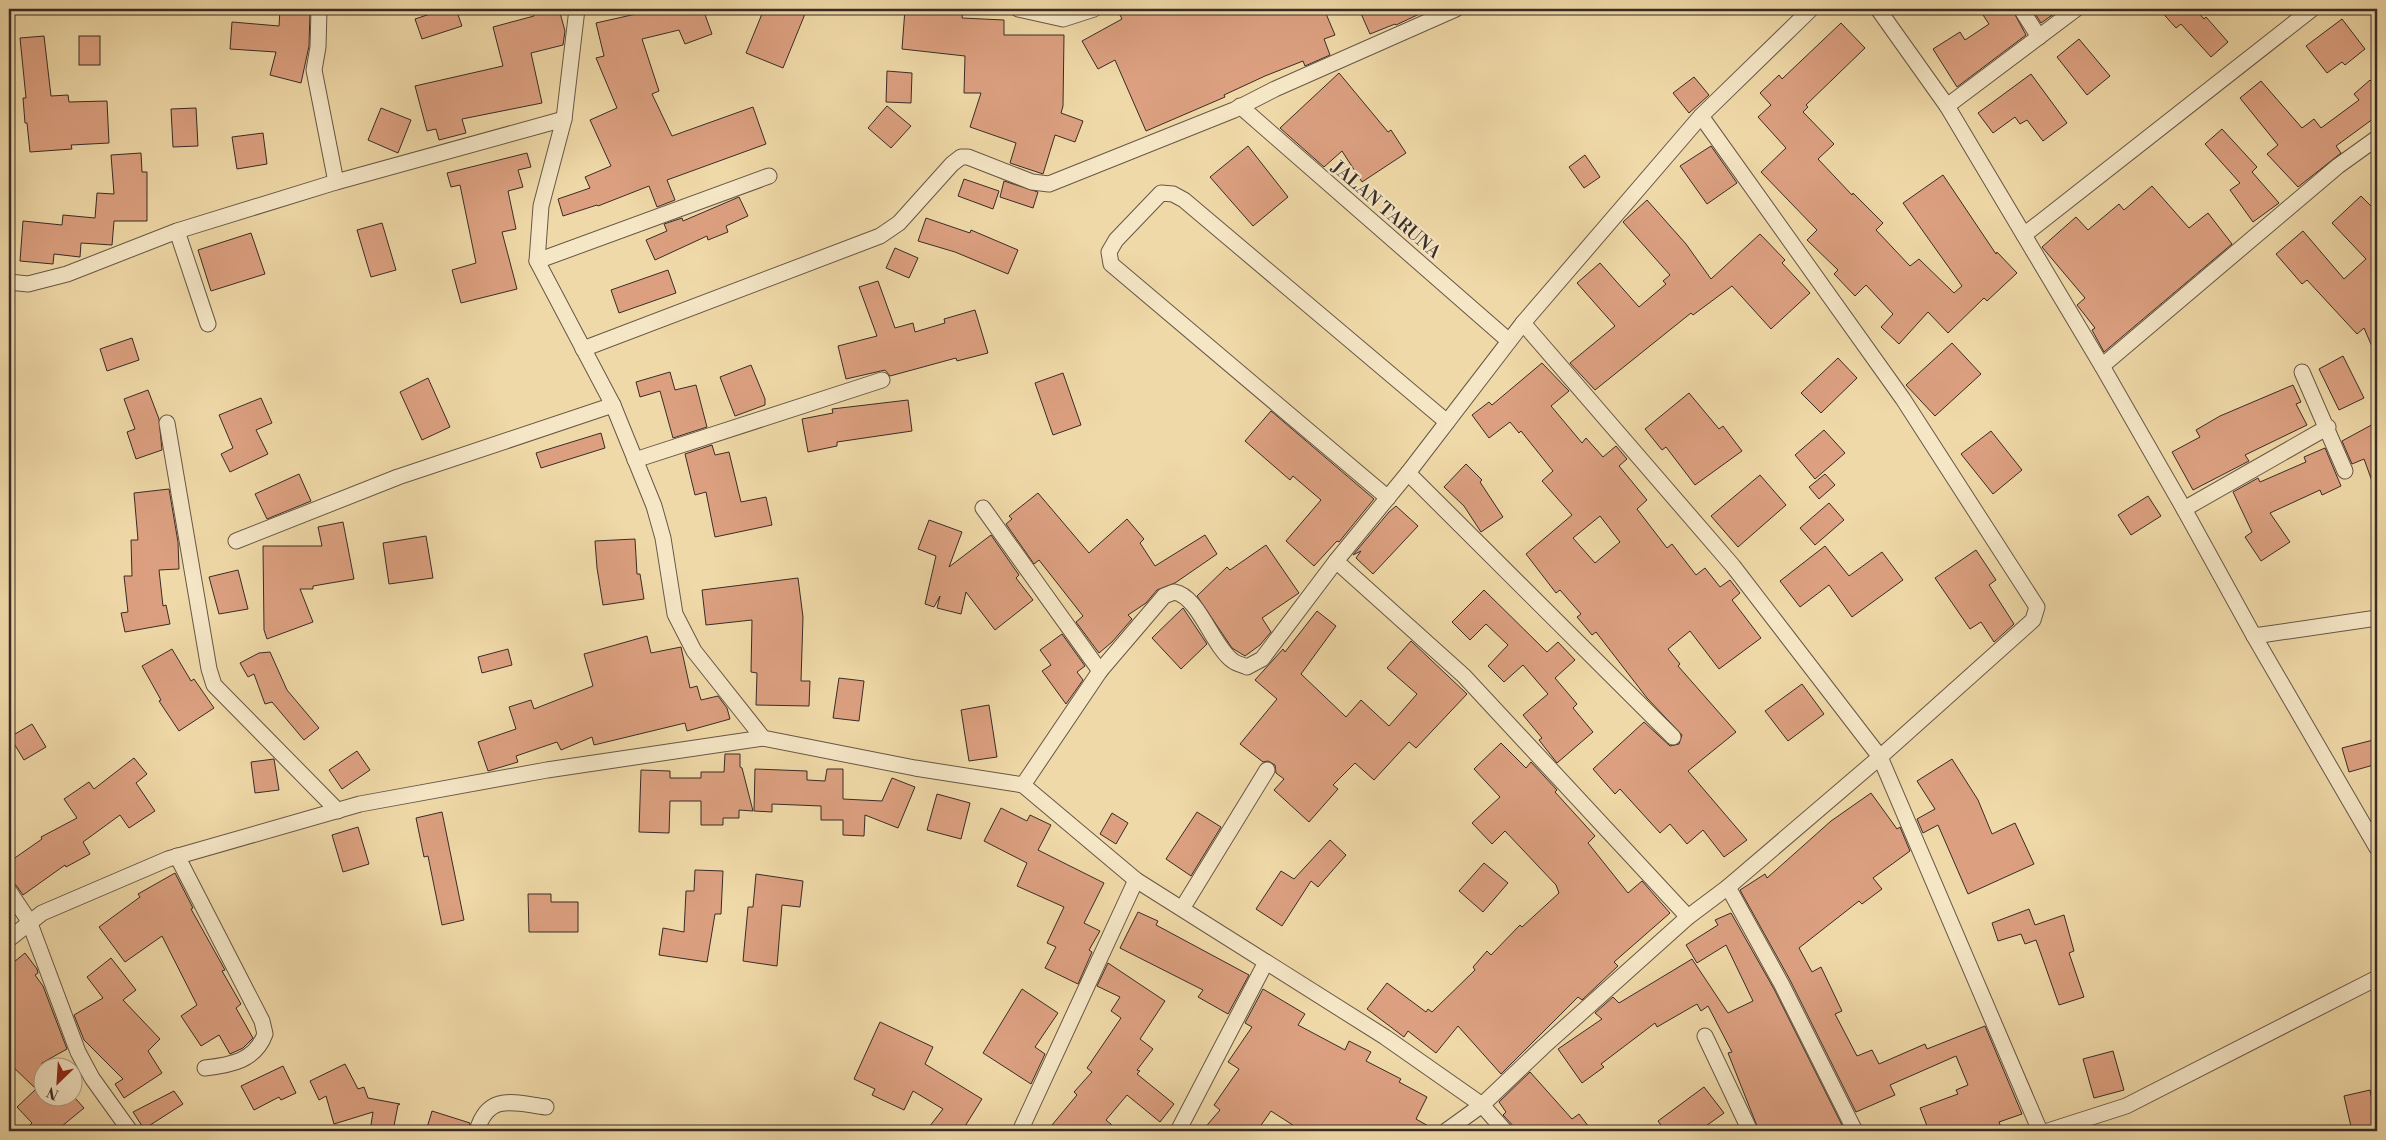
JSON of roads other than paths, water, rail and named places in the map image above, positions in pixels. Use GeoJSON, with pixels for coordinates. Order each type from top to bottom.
{"type":"FeatureCollection","features":[{"type":"Feature","properties":{"kind":"street"},"geometry":{"type":"LineString","coordinates":[[319,9],[318,48],[314,70],[336,182]]}},
{"type":"Feature","properties":{"kind":"street"},"geometry":{"type":"LineString","coordinates":[[577,9],[564,119],[541,206],[536,261],[613,404],[654,506],[663,538],[675,614],[694,651],[763,738]]}},
{"type":"Feature","properties":{"kind":"street"},"geometry":{"type":"LineString","coordinates":[[1018,9],[1062,18],[1094,9]]}},
{"type":"Feature","properties":{"kind":"street"},"geometry":{"type":"LineString","coordinates":[[583,349],[880,236],[899,223],[952,164],[961,157],[968,157],[1032,182],[1048,184],[1240,106],[1275,88],[1456,9]]}},
{"type":"Feature","properties":{"kind":"street"},"geometry":{"type":"LineString","coordinates":[[1023,785],[1100,671],[1164,596],[1174,592],[1187,597],[1226,654],[1234,662],[1248,667],[1262,659],[1336,561],[1408,473],[1523,323],[1701,116],[1811,9]]}},
{"type":"Feature","properties":{"kind":"street"},"geometry":{"type":"LineString","coordinates":[[1878,9],[1947,106],[2102,366],[2254,636],[2377,848]]}},
{"type":"Feature","properties":{"kind":"street"},"geometry":{"type":"LineString","coordinates":[[2021,9],[2039,37]]}},
{"type":"Feature","properties":{"kind":"street"},"geometry":{"type":"LineString","coordinates":[[1947,106],[2076,9]]}},
{"type":"Feature","properties":{"kind":"street"},"geometry":{"type":"LineString","coordinates":[[2024,235],[2312,9]]}},
{"type":"Feature","properties":{"kind":"street","name":"JALAN TARUNA"},"geometry":{"type":"LineString","coordinates":[[1240,106],[1509,341]]}},
{"type":"Feature","properties":{"kind":"street"},"geometry":{"type":"LineString","coordinates":[[1446,1131],[1482,1105],[1543,1047],[1688,917],[1728,887],[1880,757],[2033,620],[2037,607],[1886,374],[1701,116]]}},
{"type":"Feature","properties":{"kind":"street"},"geometry":{"type":"LineString","coordinates":[[9,282],[28,284],[67,274],[177,231],[336,182],[564,119]]}},
{"type":"Feature","properties":{"kind":"street"},"geometry":{"type":"LineString","coordinates":[[2102,366],[2338,166],[2377,138]]}},
{"type":"Feature","properties":{"kind":"street"},"geometry":{"type":"LineString","coordinates":[[536,261],[769,176]]}},
{"type":"Feature","properties":{"kind":"street"},"geometry":{"type":"LineString","coordinates":[[1388,498],[1111,264],[1109,252],[1116,240],[1161,193],[1173,194],[1184,200],[1447,422]]}},
{"type":"Feature","properties":{"kind":"street"},"geometry":{"type":"LineString","coordinates":[[177,231],[208,324]]}},
{"type":"Feature","properties":{"kind":"street"},"geometry":{"type":"LineString","coordinates":[[1523,323],[1733,566],[1880,757],[2040,1131]]}},
{"type":"Feature","properties":{"kind":"street"},"geometry":{"type":"LineString","coordinates":[[2302,372],[2328,427],[2345,470]]}},
{"type":"Feature","properties":{"kind":"street"},"geometry":{"type":"LineString","coordinates":[[635,460],[882,380]]}},
{"type":"Feature","properties":{"kind":"street"},"geometry":{"type":"LineString","coordinates":[[236,541],[398,477],[613,404]]}},
{"type":"Feature","properties":{"kind":"street"},"geometry":{"type":"LineString","coordinates":[[167,423],[209,669],[214,685],[338,811]]}},
{"type":"Feature","properties":{"kind":"street"},"geometry":{"type":"LineString","coordinates":[[2184,509],[2328,427]]}},
{"type":"Feature","properties":{"kind":"street"},"geometry":{"type":"LineString","coordinates":[[1408,473],[1673,737]]}},
{"type":"Feature","properties":{"kind":"street"},"geometry":{"type":"LineString","coordinates":[[983,508],[1100,671]]}},
{"type":"Feature","properties":{"kind":"street"},"geometry":{"type":"LineString","coordinates":[[1336,561],[1464,676],[1688,917]]}},
{"type":"Feature","properties":{"kind":"street"},"geometry":{"type":"LineString","coordinates":[[2254,636],[2377,618]]}},
{"type":"Feature","properties":{"kind":"street"},"geometry":{"type":"LineString","coordinates":[[9,938],[29,921],[51,910],[177,856],[360,804],[547,770],[763,738],[915,768],[1023,785],[1136,880],[1183,907],[1266,962],[1386,1037],[1482,1105],[1505,1131]]}},
{"type":"Feature","properties":{"kind":"street"},"geometry":{"type":"LineString","coordinates":[[1183,907],[1267,770]]}},
{"type":"Feature","properties":{"kind":"street"},"geometry":{"type":"LineString","coordinates":[[177,856],[262,1021],[265,1034],[253,1053],[236,1064],[205,1068]]}},
{"type":"Feature","properties":{"kind":"street"},"geometry":{"type":"LineString","coordinates":[[1020,1131],[1136,880]]}},
{"type":"Feature","properties":{"kind":"street"},"geometry":{"type":"LineString","coordinates":[[1728,887],[1782,985],[1856,1131]]}},
{"type":"Feature","properties":{"kind":"street"},"geometry":{"type":"LineString","coordinates":[[9,891],[29,921],[78,1052],[92,1078],[130,1131]]}},
{"type":"Feature","properties":{"kind":"street"},"geometry":{"type":"LineString","coordinates":[[1178,1131],[1266,962]]}},
{"type":"Feature","properties":{"kind":"street"},"geometry":{"type":"LineString","coordinates":[[2048,1131],[2126,1106],[2377,978]]}},
{"type":"Feature","properties":{"kind":"street"},"geometry":{"type":"LineString","coordinates":[[1705,1036],[1750,1131]]}},
{"type":"Feature","properties":{"kind":"street"},"geometry":{"type":"LineString","coordinates":[[477,1131],[490,1108],[502,1102],[546,1107]]}}]}
